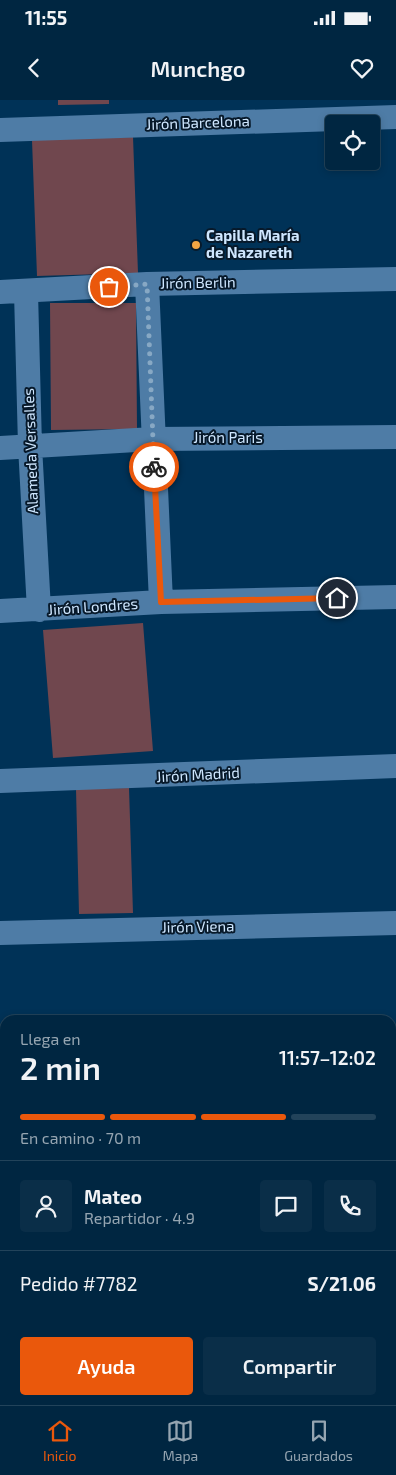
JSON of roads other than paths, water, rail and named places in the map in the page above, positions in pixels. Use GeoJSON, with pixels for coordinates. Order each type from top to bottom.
{"type":"FeatureCollection","features":[{"type":"Feature","properties":{"kind":"street","name":"Jirón Barcelona"},"geometry":{"type":"LineString","coordinates":[[0,130],[396,117]]}},
{"type":"Feature","properties":{"kind":"street","name":"Jirón Berlin"},"geometry":{"type":"LineString","coordinates":[[0,292],[147,284],[396,280]]}},
{"type":"Feature","properties":{"kind":"street"},"geometry":{"type":"LineString","coordinates":[[147,284],[161,602]]}},
{"type":"Feature","properties":{"kind":"street","name":"Alameda Versalles"},"geometry":{"type":"LineString","coordinates":[[26,292],[30,446],[39,610]]}},
{"type":"Feature","properties":{"kind":"street","name":"Jirón Paris"},"geometry":{"type":"LineString","coordinates":[[0,448],[153,439],[396,437]]}},
{"type":"Feature","properties":{"kind":"street","name":"Jirón Londres"},"geometry":{"type":"LineString","coordinates":[[0,611],[161,602],[396,597]]}},
{"type":"Feature","properties":{"kind":"street","name":"Jirón Madrid"},"geometry":{"type":"LineString","coordinates":[[0,781],[396,766]]}},
{"type":"Feature","properties":{"kind":"street","name":"Jirón Viena"},"geometry":{"type":"LineString","coordinates":[[0,933],[396,923]]}},
{"type":"Feature","properties":{"kind":"place","name":"Capilla María de Nazareth"},"geometry":{"type":"Point","coordinates":[196,245]}}]}
